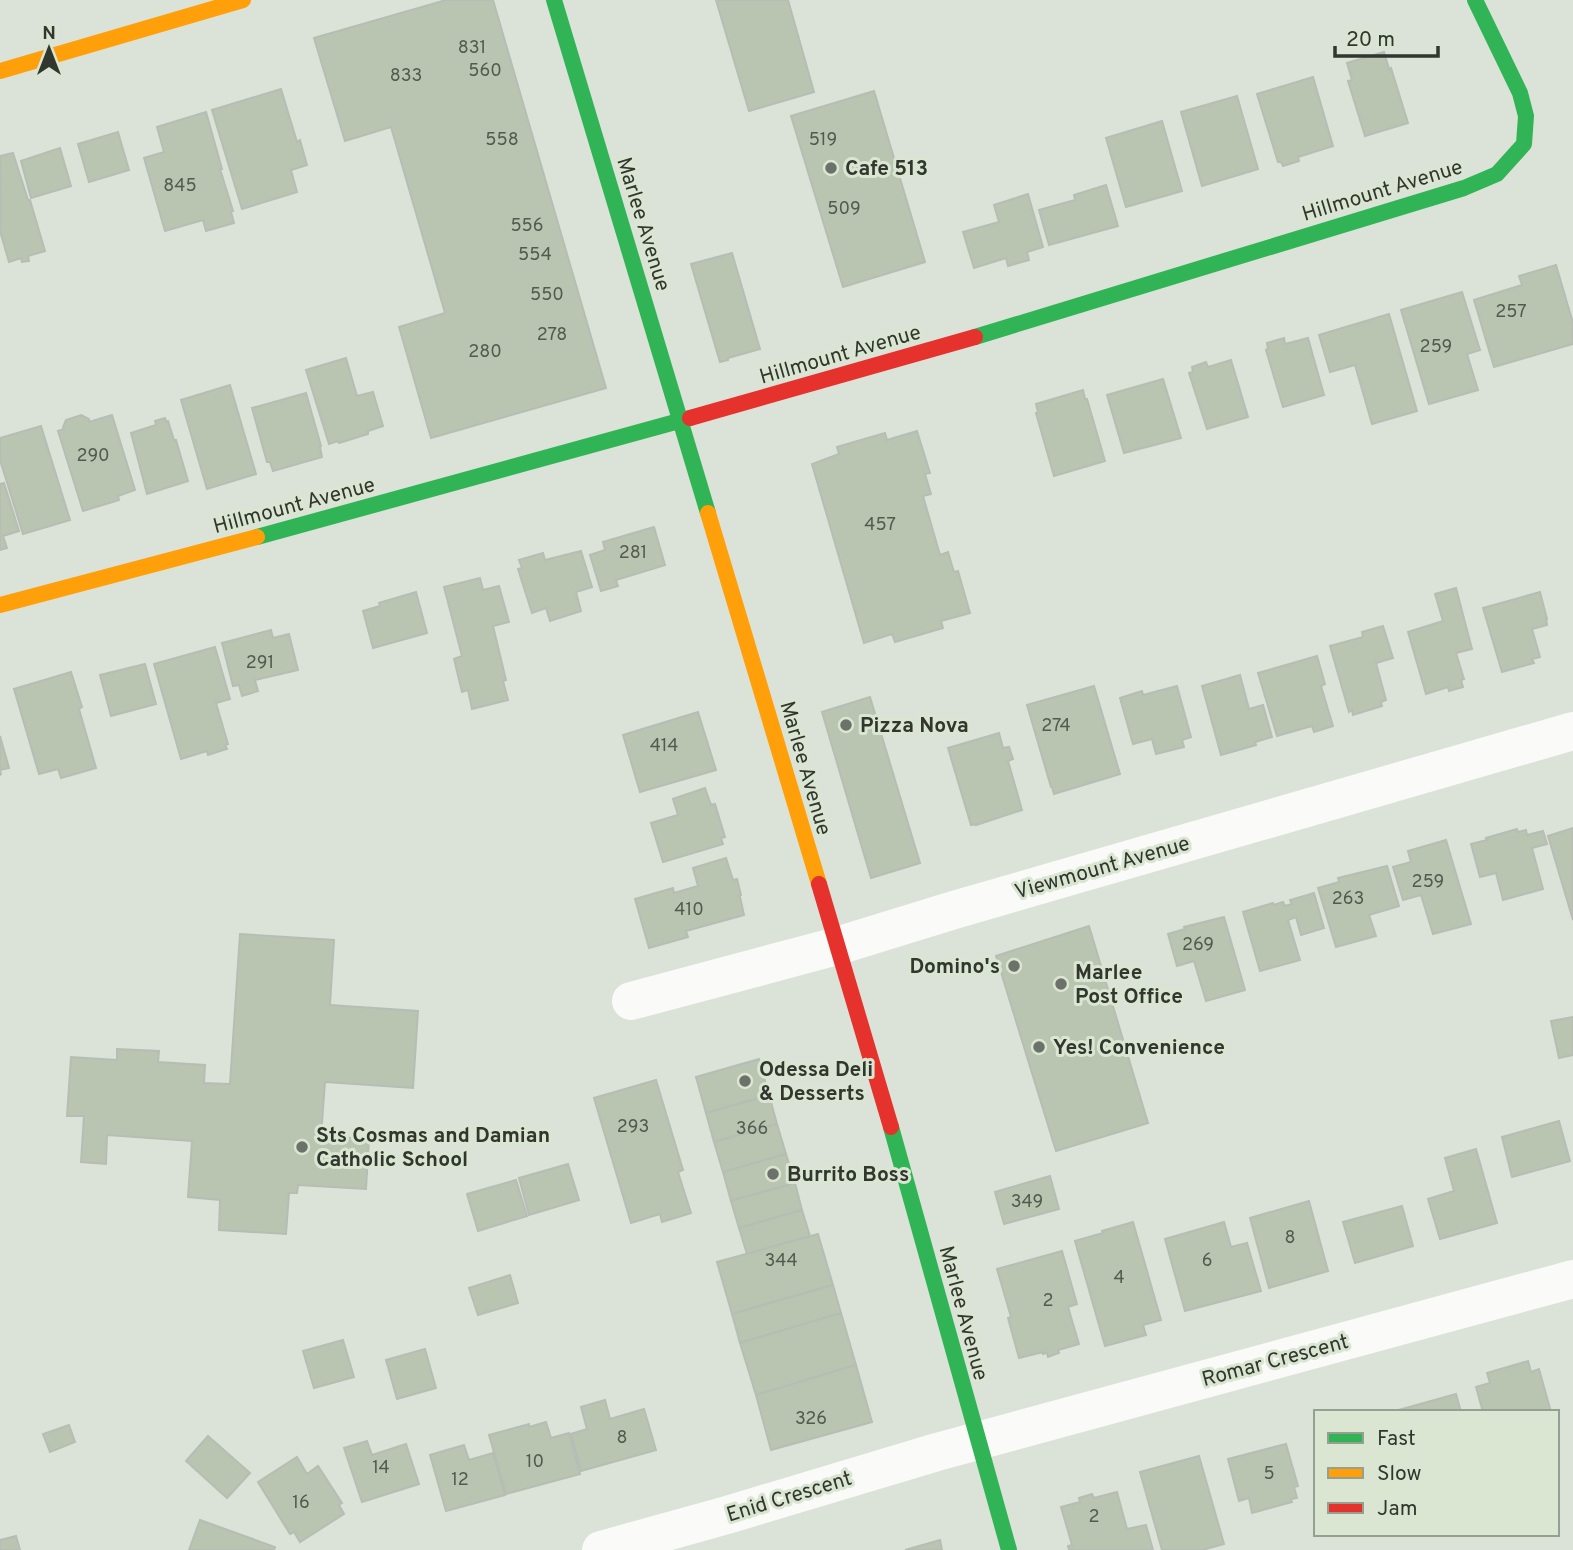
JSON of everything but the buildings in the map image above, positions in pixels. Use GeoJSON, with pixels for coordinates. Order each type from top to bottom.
{"type":"FeatureCollection","features":[{"type":"Feature","properties":{"kind":"street"},"geometry":{"type":"LineString","coordinates":[[0,71],[243,0]]}},
{"type":"Feature","properties":{"kind":"street","name":"Marlee Avenue"},"geometry":{"type":"LineString","coordinates":[[554,0],[903,1169],[1009,1550]]}},
{"type":"Feature","properties":{"kind":"street","name":"Hillmount Avenue"},"geometry":{"type":"LineString","coordinates":[[0,605],[681,421],[960,341],[1464,188],[1497,174],[1524,145],[1526,116],[1520,93],[1475,0]]}},
{"type":"Feature","properties":{"kind":"street","name":"Viewmount Avenue"},"geometry":{"type":"LineString","coordinates":[[631,1001],[837,946],[1573,731]]}},
{"type":"Feature","properties":{"kind":"street","name":"Romar Crescent"},"geometry":{"type":"LineString","coordinates":[[977,1441],[1573,1279]]}},
{"type":"Feature","properties":{"kind":"street","name":"Enid Crescent"},"geometry":{"type":"LineString","coordinates":[[601,1550],[977,1441]]}},
{"type":"Feature","properties":{"kind":"traffic: fast"},"geometry":{"type":"LineString","coordinates":[[554,0],[708,513]]}},
{"type":"Feature","properties":{"kind":"traffic: fast"},"geometry":{"type":"LineString","coordinates":[[975,337],[1464,188],[1497,174],[1524,144],[1526,116],[1520,93],[1475,0]]}},
{"type":"Feature","properties":{"kind":"traffic: fast"},"geometry":{"type":"LineString","coordinates":[[257,537],[690,418]]}},
{"type":"Feature","properties":{"kind":"traffic: fast"},"geometry":{"type":"LineString","coordinates":[[891,1127],[1009,1550]]}},
{"type":"Feature","properties":{"kind":"traffic: slow"},"geometry":{"type":"LineString","coordinates":[[0,71],[243,0]]}},
{"type":"Feature","properties":{"kind":"traffic: slow"},"geometry":{"type":"LineString","coordinates":[[708,513],[819,884]]}},
{"type":"Feature","properties":{"kind":"traffic: slow"},"geometry":{"type":"LineString","coordinates":[[0,605],[257,537]]}},
{"type":"Feature","properties":{"kind":"traffic: jam"},"geometry":{"type":"LineString","coordinates":[[690,418],[975,337]]}},
{"type":"Feature","properties":{"kind":"traffic: jam"},"geometry":{"type":"LineString","coordinates":[[819,884],[891,1127]]}},
{"type":"Feature","properties":{"kind":"place","name":"Cafe 513"},"geometry":{"type":"Point","coordinates":[831,168]}},
{"type":"Feature","properties":{"kind":"place","name":"Pizza Nova"},"geometry":{"type":"Point","coordinates":[846,725]}},
{"type":"Feature","properties":{"kind":"place","name":"Domino's"},"geometry":{"type":"Point","coordinates":[1014,966]}},
{"type":"Feature","properties":{"kind":"place","name":"Marlee Post Office"},"geometry":{"type":"Point","coordinates":[1061,984]}},
{"type":"Feature","properties":{"kind":"place","name":"Yes! Convenience"},"geometry":{"type":"Point","coordinates":[1039,1047]}},
{"type":"Feature","properties":{"kind":"place","name":"Odessa Deli & Desserts"},"geometry":{"type":"Point","coordinates":[745,1081]}},
{"type":"Feature","properties":{"kind":"place","name":"Sts Cosmas and Damian Catholic School"},"geometry":{"type":"Point","coordinates":[302,1147]}},
{"type":"Feature","properties":{"kind":"place","name":"Burrito Boss"},"geometry":{"type":"Point","coordinates":[773,1174]}}]}
